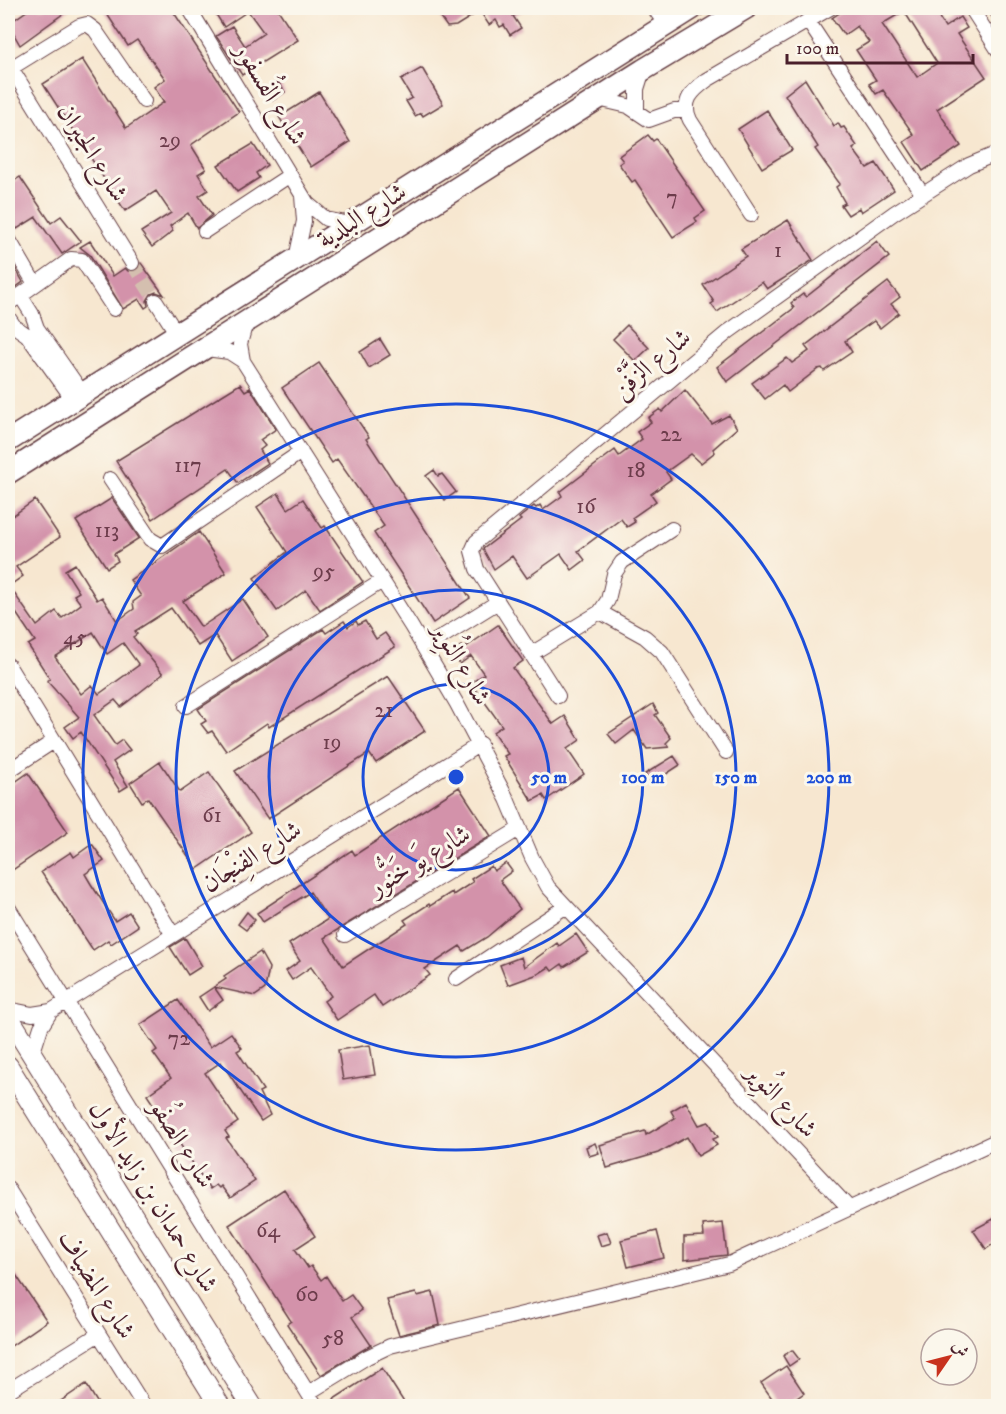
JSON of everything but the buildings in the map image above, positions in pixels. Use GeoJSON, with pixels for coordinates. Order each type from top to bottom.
{"type":"FeatureCollection","features":[{"type":"Feature","properties":{"kind":"main road","name":"شارع البلدية"},"geometry":{"type":"LineString","coordinates":[[8,441],[350,224],[660,16],[693,8]]}},
{"type":"Feature","properties":{"kind":"main road","name":"شارع البلدية"},"geometry":{"type":"LineString","coordinates":[[8,473],[643,70],[746,8]]}},
{"type":"Feature","properties":{"kind":"main road","name":"شارع حمدان بن زايد الأول"},"geometry":{"type":"LineString","coordinates":[[8,1016],[252,1407]]}},
{"type":"Feature","properties":{"kind":"main road"},"geometry":{"type":"LineString","coordinates":[[8,1066],[220,1407]]}},
{"type":"Feature","properties":{"kind":"street","name":"شارع الفُسفور"},"geometry":{"type":"LineString","coordinates":[[189,8],[302,196],[319,215],[334,222],[350,224]]}},
{"type":"Feature","properties":{"kind":"street"},"geometry":{"type":"LineString","coordinates":[[751,215],[686,111],[692,92],[706,80],[830,8]]}},
{"type":"Feature","properties":{"kind":"street"},"geometry":{"type":"LineString","coordinates":[[971,8],[999,50]]}},
{"type":"Feature","properties":{"kind":"street"},"geometry":{"type":"LineString","coordinates":[[995,8],[999,13]]}},
{"type":"Feature","properties":{"kind":"street"},"geometry":{"type":"LineString","coordinates":[[808,21],[923,195]]}},
{"type":"Feature","properties":{"kind":"street","name":"شارع الجيران"},"geometry":{"type":"LineString","coordinates":[[132,263],[9,66],[79,26],[87,24],[95,30],[144,101]]}},
{"type":"Feature","properties":{"kind":"street"},"geometry":{"type":"LineString","coordinates":[[637,110],[637,89],[643,70]]}},
{"type":"Feature","properties":{"kind":"street"},"geometry":{"type":"LineString","coordinates":[[598,99],[637,110],[643,117],[653,120],[674,111],[686,111]]}},
{"type":"Feature","properties":{"kind":"street","name":"شارع الزَّفْن"},"geometry":{"type":"LineString","coordinates":[[498,602],[473,560],[472,551],[482,536],[728,332],[866,232],[969,165],[999,153]]}},
{"type":"Feature","properties":{"kind":"street","name":"شارع الفُسفور"},"geometry":{"type":"LineString","coordinates":[[205,231],[291,175]]}},
{"type":"Feature","properties":{"kind":"street","name":"شارع الفُسفور"},"geometry":{"type":"LineString","coordinates":[[296,259],[304,221],[302,196]]}},
{"type":"Feature","properties":{"kind":"street"},"geometry":{"type":"LineString","coordinates":[[8,238],[35,284]]}},
{"type":"Feature","properties":{"kind":"street"},"geometry":{"type":"LineString","coordinates":[[8,304],[70,259],[79,258],[114,309]]}},
{"type":"Feature","properties":{"kind":"street"},"geometry":{"type":"LineString","coordinates":[[20,295],[78,397]]}},
{"type":"Feature","properties":{"kind":"street"},"geometry":{"type":"LineString","coordinates":[[156,301],[177,334]]}},
{"type":"Feature","properties":{"kind":"street"},"geometry":{"type":"LineString","coordinates":[[8,317],[27,335],[78,397]]}},
{"type":"Feature","properties":{"kind":"street"},"geometry":{"type":"LineString","coordinates":[[243,361],[241,335],[248,319]]}},
{"type":"Feature","properties":{"kind":"street"},"geometry":{"type":"LineString","coordinates":[[204,349],[229,352],[243,361]]}},
{"type":"Feature","properties":{"kind":"street","name":"شارع النُوِير"},"geometry":{"type":"LineString","coordinates":[[243,361],[424,648],[480,744],[542,878],[565,907],[849,1208]]}},
{"type":"Feature","properties":{"kind":"street"},"geometry":{"type":"LineString","coordinates":[[110,479],[150,539],[162,546],[301,452]]}},
{"type":"Feature","properties":{"kind":"street"},"geometry":{"type":"LineString","coordinates":[[531,654],[600,612],[608,600],[614,574],[622,562],[672,529]]}},
{"type":"Feature","properties":{"kind":"street"},"geometry":{"type":"LineString","coordinates":[[186,706],[382,581]]}},
{"type":"Feature","properties":{"kind":"street"},"geometry":{"type":"LineString","coordinates":[[424,648],[498,602],[558,696]]}},
{"type":"Feature","properties":{"kind":"street"},"geometry":{"type":"LineString","coordinates":[[600,612],[645,637],[662,652],[726,752]]}},
{"type":"Feature","properties":{"kind":"street"},"geometry":{"type":"LineString","coordinates":[[8,665],[172,935]]}},
{"type":"Feature","properties":{"kind":"street"},"geometry":{"type":"LineString","coordinates":[[8,771],[54,741]]}},
{"type":"Feature","properties":{"kind":"street","name":"شارع الفِنْجَان"},"geometry":{"type":"LineString","coordinates":[[8,1009],[32,1014],[51,1011],[480,744]]}},
{"type":"Feature","properties":{"kind":"street","name":"شارع يَو خَنُّور"},"geometry":{"type":"LineString","coordinates":[[345,935],[519,829]]}},
{"type":"Feature","properties":{"kind":"street","name":"شارع الصفُو"},"geometry":{"type":"LineString","coordinates":[[8,907],[316,1407]]}},
{"type":"Feature","properties":{"kind":"street"},"geometry":{"type":"LineString","coordinates":[[456,979],[565,907]]}},
{"type":"Feature","properties":{"kind":"street"},"geometry":{"type":"LineString","coordinates":[[32,1055],[37,1036],[51,1011]]}},
{"type":"Feature","properties":{"kind":"street"},"geometry":{"type":"LineString","coordinates":[[308,1393],[390,1346],[729,1264],[999,1140]]}},
{"type":"Feature","properties":{"kind":"street","name":"شارع المضياف"},"geometry":{"type":"LineString","coordinates":[[8,1189],[144,1407]]}},
{"type":"Feature","properties":{"kind":"street"},"geometry":{"type":"LineString","coordinates":[[8,1391],[99,1334]]}},
{"type":"Feature","properties":{"kind":"tunnel"},"geometry":{"type":"LineString","coordinates":[[132,263],[156,301]]}}]}
